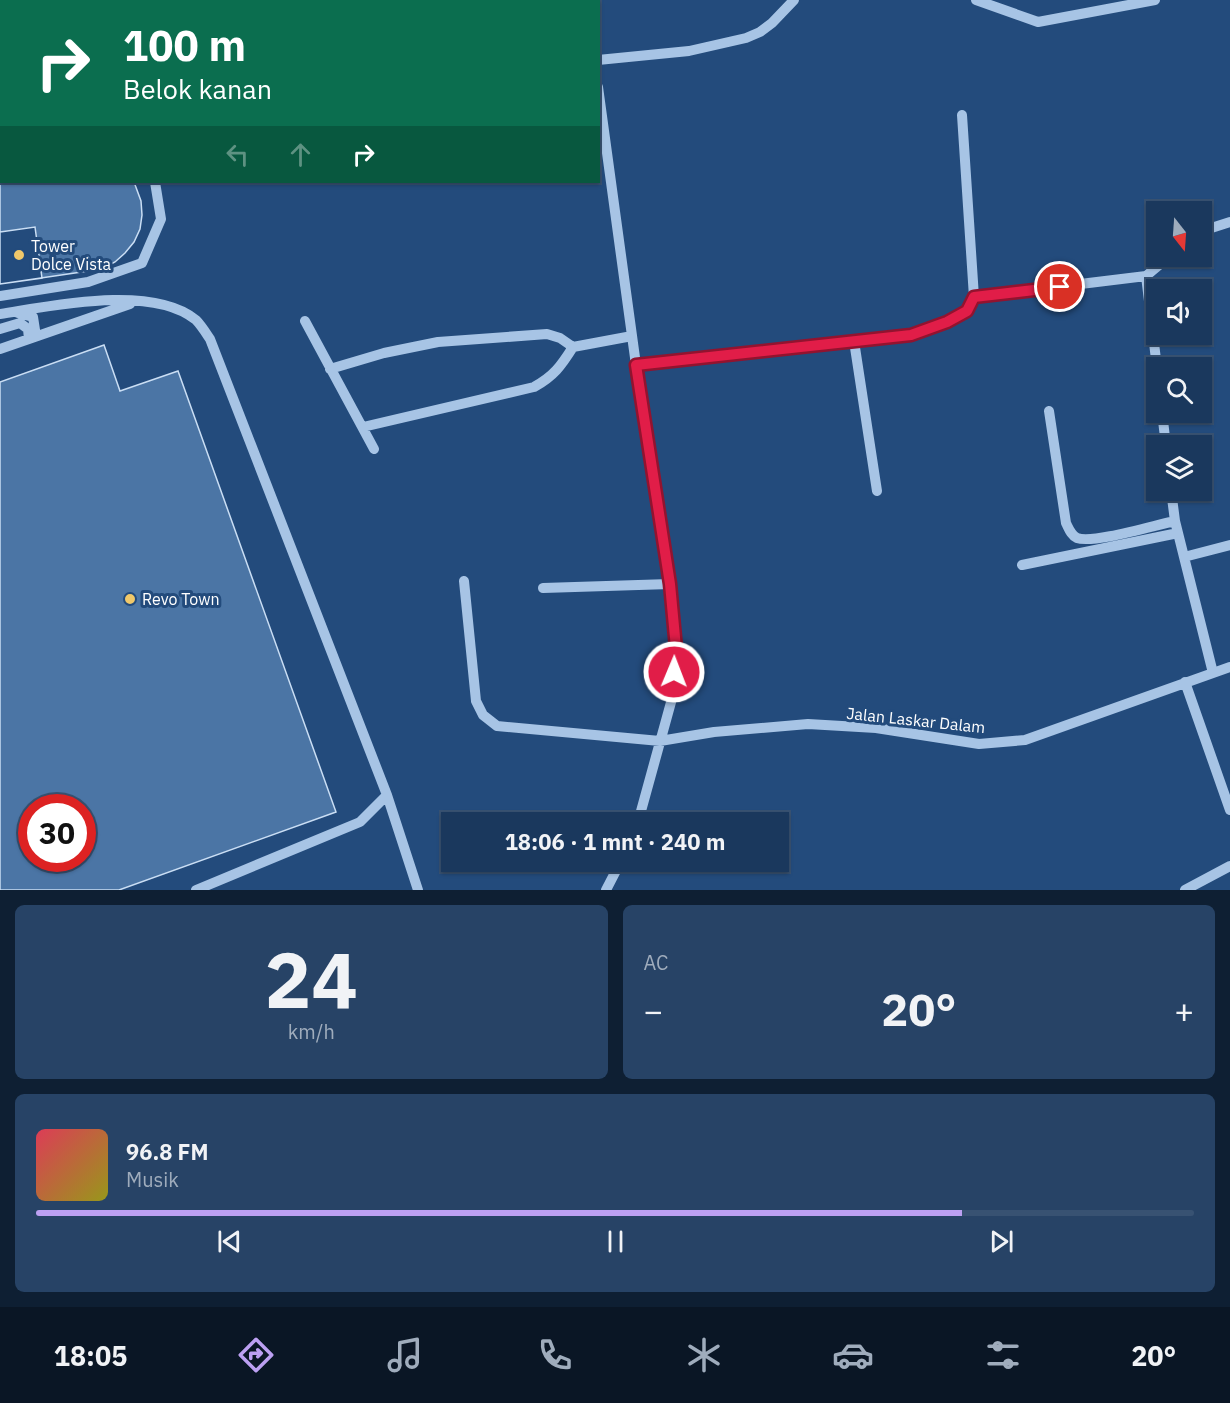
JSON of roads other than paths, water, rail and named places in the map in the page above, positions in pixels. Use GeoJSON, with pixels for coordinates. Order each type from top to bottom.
{"type":"FeatureCollection","features":[{"type":"Feature","properties":{"kind":"street"},"geometry":{"type":"LineString","coordinates":[[600,60],[689,51],[746,38],[772,23],[794,0]]}},
{"type":"Feature","properties":{"kind":"street"},"geometry":{"type":"LineString","coordinates":[[976,0],[1038,22],[1155,0]]}},
{"type":"Feature","properties":{"kind":"street"},"geometry":{"type":"LineString","coordinates":[[600,102],[636,365],[670,584],[676,648],[673,695],[641,812]]}},
{"type":"Feature","properties":{"kind":"street"},"geometry":{"type":"LineString","coordinates":[[636,365],[911,335],[947,322],[967,311],[974,297],[962,115]]}},
{"type":"Feature","properties":{"kind":"street"},"geometry":{"type":"LineString","coordinates":[[0,296],[88,282],[142,263],[161,219],[155,183]]}},
{"type":"Feature","properties":{"kind":"street"},"geometry":{"type":"LineString","coordinates":[[1212,228],[1230,222]]}},
{"type":"Feature","properties":{"kind":"street"},"geometry":{"type":"LineString","coordinates":[[974,297],[1146,276],[1157,267]]}},
{"type":"Feature","properties":{"kind":"street"},"geometry":{"type":"LineString","coordinates":[[1146,276],[1156,357]]}},
{"type":"Feature","properties":{"kind":"street"},"geometry":{"type":"LineString","coordinates":[[0,314],[88,301],[155,301],[178,310],[196,321],[210,339],[387,795],[418,890]]}},
{"type":"Feature","properties":{"kind":"street"},"geometry":{"type":"LineString","coordinates":[[0,349],[138,301]]}},
{"type":"Feature","properties":{"kind":"street"},"geometry":{"type":"LineString","coordinates":[[12,312],[33,317],[35,330],[29,339]]}},
{"type":"Feature","properties":{"kind":"street"},"geometry":{"type":"LineString","coordinates":[[304,321],[374,449]]}},
{"type":"Feature","properties":{"kind":"street"},"geometry":{"type":"LineString","coordinates":[[0,329],[20,323],[28,329],[29,339]]}},
{"type":"Feature","properties":{"kind":"street"},"geometry":{"type":"LineString","coordinates":[[330,369],[384,353],[438,342],[547,334],[560,338],[573,347],[632,336]]}},
{"type":"Feature","properties":{"kind":"street"},"geometry":{"type":"LineString","coordinates":[[854,341],[877,492]]}},
{"type":"Feature","properties":{"kind":"street"},"geometry":{"type":"LineString","coordinates":[[363,427],[534,387],[560,369],[573,347]]}},
{"type":"Feature","properties":{"kind":"street"},"geometry":{"type":"LineString","coordinates":[[1049,411],[1066,523],[1070,533],[1078,538],[1097,538],[1175,521]]}},
{"type":"Feature","properties":{"kind":"street"},"geometry":{"type":"LineString","coordinates":[[1172,501],[1175,521],[1213,674]]}},
{"type":"Feature","properties":{"kind":"street"},"geometry":{"type":"LineString","coordinates":[[1023,565],[1178,533]]}},
{"type":"Feature","properties":{"kind":"street"},"geometry":{"type":"LineString","coordinates":[[1184,556],[1230,545]]}},
{"type":"Feature","properties":{"kind":"street","name":"Jalan Laskar Dalam"},"geometry":{"type":"LineString","coordinates":[[464,581],[476,701],[483,715],[497,726],[660,741],[714,732],[808,724],[876,728],[979,744],[1000,743],[1025,740],[1230,667]]}},
{"type":"Feature","properties":{"kind":"street"},"geometry":{"type":"LineString","coordinates":[[543,588],[670,584]]}},
{"type":"Feature","properties":{"kind":"street"},"geometry":{"type":"LineString","coordinates":[[1185,682],[1230,810]]}},
{"type":"Feature","properties":{"kind":"street"},"geometry":{"type":"LineString","coordinates":[[196,890],[360,822],[387,795]]}},
{"type":"Feature","properties":{"kind":"street"},"geometry":{"type":"LineString","coordinates":[[1185,890],[1230,866]]}},
{"type":"Feature","properties":{"kind":"street"},"geometry":{"type":"LineString","coordinates":[[606,890],[615,872]]}},
{"type":"Feature","properties":{"kind":"place","name":"Tower Dolce Vista"},"geometry":{"type":"Point","coordinates":[19,255]}},
{"type":"Feature","properties":{"kind":"place","name":"Revo Town"},"geometry":{"type":"Point","coordinates":[130,599]}}]}
